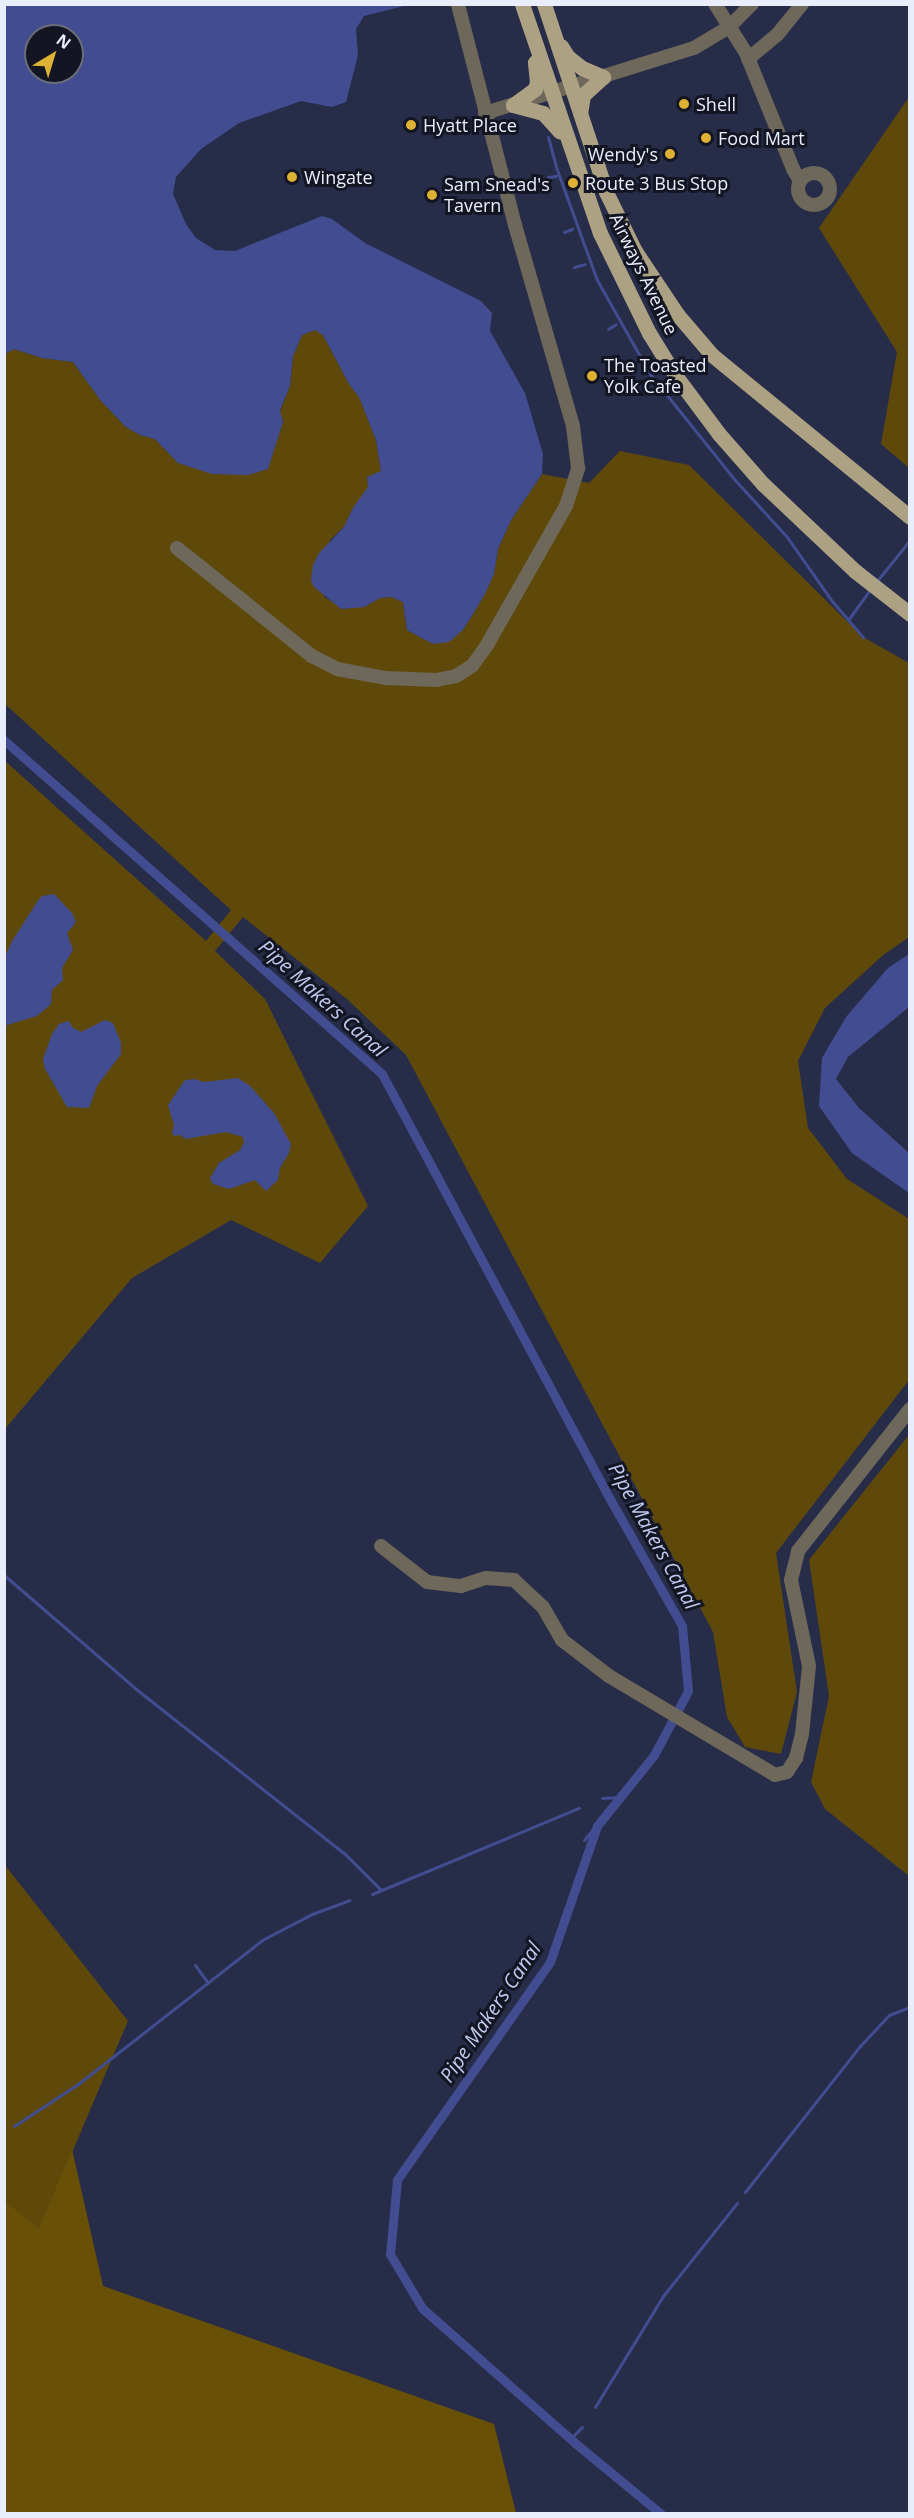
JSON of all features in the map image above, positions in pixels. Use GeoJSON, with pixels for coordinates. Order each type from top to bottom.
{"type":"FeatureCollection","features":[{"type":"Feature","properties":{"kind":"main road","name":"Airways Avenue"},"geometry":{"type":"LineString","coordinates":[[522,4],[567,141],[615,267],[649,333],[680,382],[719,434],[763,484],[873,586],[909,614]]}},
{"type":"Feature","properties":{"kind":"main road","name":"Airways Avenue"},"geometry":{"type":"LineString","coordinates":[[544,4],[606,192],[621,225],[649,274],[677,314],[712,355],[909,517]]}},
{"type":"Feature","properties":{"kind":"main road"},"geometry":{"type":"LineString","coordinates":[[513,105],[536,86],[531,30]]}},
{"type":"Feature","properties":{"kind":"main road"},"geometry":{"type":"LineString","coordinates":[[555,37],[568,57],[582,68],[603,77],[583,95],[580,116]]}},
{"type":"Feature","properties":{"kind":"main road"},"geometry":{"type":"LineString","coordinates":[[513,105],[543,113],[567,141]]}},
{"type":"Feature","properties":{"kind":"street"},"geometry":{"type":"LineString","coordinates":[[177,548],[312,656],[337,669],[386,678],[436,680],[456,676],[472,666],[487,645],[566,506],[578,468],[573,426],[485,113],[458,4]]}},
{"type":"Feature","properties":{"kind":"street"},"geometry":{"type":"LineString","coordinates":[[715,4],[748,59],[800,181]]}},
{"type":"Feature","properties":{"kind":"street"},"geometry":{"type":"LineString","coordinates":[[485,113],[694,48],[729,27],[752,4]]}},
{"type":"Feature","properties":{"kind":"street"},"geometry":{"type":"LineString","coordinates":[[748,59],[777,35],[802,4]]}},
{"type":"Feature","properties":{"kind":"street"},"geometry":{"type":"LineString","coordinates":[[381,1546],[427,1582],[460,1586],[486,1578],[514,1580],[543,1607],[562,1640],[609,1677],[775,1775],[787,1772],[796,1758],[802,1734],[808,1666],[791,1580],[798,1551],[909,1409]]}},
{"type":"Feature","properties":{"kind":"shaded area"},"geometry":{"type":"Polygon","coordinates":[[[909,97],[909,468],[881,444],[897,352],[819,228],[909,97]]]}},
{"type":"Feature","properties":{"kind":"shaded area"},"geometry":{"type":"Polygon","coordinates":[[[315,330],[323,335],[349,384],[359,397],[376,440],[381,472],[353,508],[344,527],[330,540],[324,597],[335,603],[364,607],[380,598],[391,597],[403,602],[407,630],[433,644],[463,630],[494,574],[498,549],[511,520],[542,474],[589,483],[620,451],[689,465],[863,637],[909,663],[909,937],[882,956],[825,1008],[798,1061],[808,1128],[847,1179],[909,1219],[909,1380],[776,1553],[797,1692],[781,1754],[745,1747],[727,1717],[713,1632],[406,1055],[347,999],[243,917],[215,951],[265,999],[368,1206],[320,1263],[231,1220],[132,1278],[5,1429],[5,761],[206,941],[231,910],[5,704],[5,354],[13,349],[42,358],[73,362],[101,401],[126,427],[140,435],[155,439],[178,463],[248,475],[268,468],[283,422],[280,411],[290,386],[293,356],[302,335],[315,330]]]}},
{"type":"Feature","properties":{"kind":"shaded area"},"geometry":{"type":"Polygon","coordinates":[[[909,1435],[909,1876],[825,1809],[811,1782],[829,1696],[809,1560],[909,1435]]]}},
{"type":"Feature","properties":{"kind":"shaded area"},"geometry":{"type":"Polygon","coordinates":[[[4,1864],[128,2021],[39,2230],[5,2201],[4,1864]]]}},
{"type":"Feature","properties":{"kind":"shaded area"},"geometry":{"type":"Polygon","coordinates":[[[72,2149],[103,2286],[494,2424],[516,2513],[5,2513],[5,2201],[39,2229],[72,2149]]]}},
{"type":"Feature","properties":{"kind":"water"},"geometry":{"type":"Polygon","coordinates":[[[4,5],[408,5],[364,16],[356,29],[358,55],[346,102],[332,107],[301,101],[239,123],[201,149],[176,177],[173,194],[186,224],[196,238],[215,250],[235,251],[322,216],[332,219],[365,243],[481,301],[492,313],[490,331],[525,393],[543,454],[542,474],[511,520],[498,549],[494,574],[484,596],[463,630],[449,642],[433,644],[407,630],[403,602],[391,597],[380,598],[364,607],[341,609],[314,587],[311,580],[313,565],[319,553],[344,527],[353,508],[368,487],[367,477],[381,471],[376,440],[359,397],[349,384],[323,335],[315,330],[302,335],[293,356],[290,386],[280,410],[283,422],[268,469],[248,475],[212,474],[178,463],[155,439],[140,435],[126,427],[101,401],[73,362],[42,358],[14,349],[5,354],[4,5]]]}},
{"type":"Feature","properties":{"kind":"water"},"geometry":{"type":"Polygon","coordinates":[[[54,894],[72,913],[76,922],[67,933],[73,950],[62,968],[63,980],[52,990],[51,1004],[37,1016],[7,1025],[5,1034],[5,957],[12,941],[39,899],[42,896],[54,894]]]}},
{"type":"Feature","properties":{"kind":"water"},"geometry":{"type":"Polygon","coordinates":[[[909,954],[909,1007],[848,1057],[836,1079],[859,1108],[909,1153],[909,1193],[852,1153],[819,1106],[822,1058],[846,1017],[888,968],[909,954]]]}},
{"type":"Feature","properties":{"kind":"water"},"geometry":{"type":"Polygon","coordinates":[[[105,1020],[113,1023],[121,1043],[121,1054],[97,1086],[89,1108],[67,1107],[45,1069],[43,1059],[52,1034],[59,1024],[69,1021],[72,1027],[81,1032],[105,1020]]]}},
{"type":"Feature","properties":{"kind":"water"},"geometry":{"type":"Polygon","coordinates":[[[238,1078],[250,1086],[274,1113],[291,1144],[289,1153],[280,1168],[278,1180],[266,1191],[255,1180],[229,1189],[213,1184],[210,1178],[219,1163],[240,1150],[244,1143],[243,1137],[226,1132],[185,1139],[181,1135],[174,1136],[172,1132],[174,1125],[168,1105],[185,1080],[195,1079],[204,1082],[238,1078]]]}},
{"type":"Feature","properties":{"kind":"waterway"},"geometry":{"type":"LineString","coordinates":[[548,137],[556,167],[597,280],[650,374],[734,479],[787,537],[832,601],[863,637]]}},
{"type":"Feature","properties":{"kind":"waterway"},"geometry":{"type":"LineString","coordinates":[[548,177],[556,176]]}},
{"type":"Feature","properties":{"kind":"waterway"},"geometry":{"type":"LineString","coordinates":[[564,232],[572,229]]}},
{"type":"Feature","properties":{"kind":"waterway"},"geometry":{"type":"LineString","coordinates":[[574,267],[585,264]]}},
{"type":"Feature","properties":{"kind":"waterway"},"geometry":{"type":"LineString","coordinates":[[608,329],[616,324]]}},
{"type":"Feature","properties":{"kind":"waterway"},"geometry":{"type":"LineString","coordinates":[[876,582],[910,540]]}},
{"type":"Feature","properties":{"kind":"waterway"},"geometry":{"type":"LineString","coordinates":[[848,620],[870,590]]}},
{"type":"Feature","properties":{"kind":"waterway","name":"Pipe Makers Canal"},"geometry":{"type":"LineString","coordinates":[[4,740],[382,1074],[606,1492],[682,1626],[688,1691],[654,1755],[597,1826],[550,1962],[397,2180],[390,2254],[422,2308],[575,2443],[661,2514]]}},
{"type":"Feature","properties":{"kind":"waterway"},"geometry":{"type":"LineString","coordinates":[[4,1575],[136,1689],[344,1853],[381,1890]]}},
{"type":"Feature","properties":{"kind":"waterway","name":"Pipe Makers Canal"},"geometry":{"type":"LineString","coordinates":[[584,1840],[620,1797],[602,1798]]}},
{"type":"Feature","properties":{"kind":"waterway"},"geometry":{"type":"LineString","coordinates":[[372,1894],[579,1808]]}},
{"type":"Feature","properties":{"kind":"waterway"},"geometry":{"type":"LineString","coordinates":[[14,2126],[78,2084],[262,1940],[312,1914],[350,1900]]}},
{"type":"Feature","properties":{"kind":"waterway"},"geometry":{"type":"LineString","coordinates":[[195,1965],[208,1983]]}},
{"type":"Feature","properties":{"kind":"waterway"},"geometry":{"type":"LineString","coordinates":[[745,2192],[860,2046],[889,2015],[910,2007]]}},
{"type":"Feature","properties":{"kind":"waterway"},"geometry":{"type":"LineString","coordinates":[[595,2407],[663,2296],[737,2203]]}},
{"type":"Feature","properties":{"kind":"waterway"},"geometry":{"type":"LineString","coordinates":[[570,2439],[582,2427]]}},
{"type":"Feature","properties":{"kind":"place","name":"Shell"},"geometry":{"type":"Point","coordinates":[684,104]}},
{"type":"Feature","properties":{"kind":"place","name":"Hyatt Place"},"geometry":{"type":"Point","coordinates":[411,125]}},
{"type":"Feature","properties":{"kind":"place","name":"Food Mart"},"geometry":{"type":"Point","coordinates":[706,138]}},
{"type":"Feature","properties":{"kind":"place","name":"Wendy's"},"geometry":{"type":"Point","coordinates":[670,154]}},
{"type":"Feature","properties":{"kind":"place","name":"Wingate"},"geometry":{"type":"Point","coordinates":[292,177]}},
{"type":"Feature","properties":{"kind":"place","name":"Route 3 Bus Stop"},"geometry":{"type":"Point","coordinates":[573,183]}},
{"type":"Feature","properties":{"kind":"place","name":"Sam Snead's Tavern"},"geometry":{"type":"Point","coordinates":[432,195]}},
{"type":"Feature","properties":{"kind":"place","name":"The Toasted Yolk Cafe"},"geometry":{"type":"Point","coordinates":[592,376]}}]}
